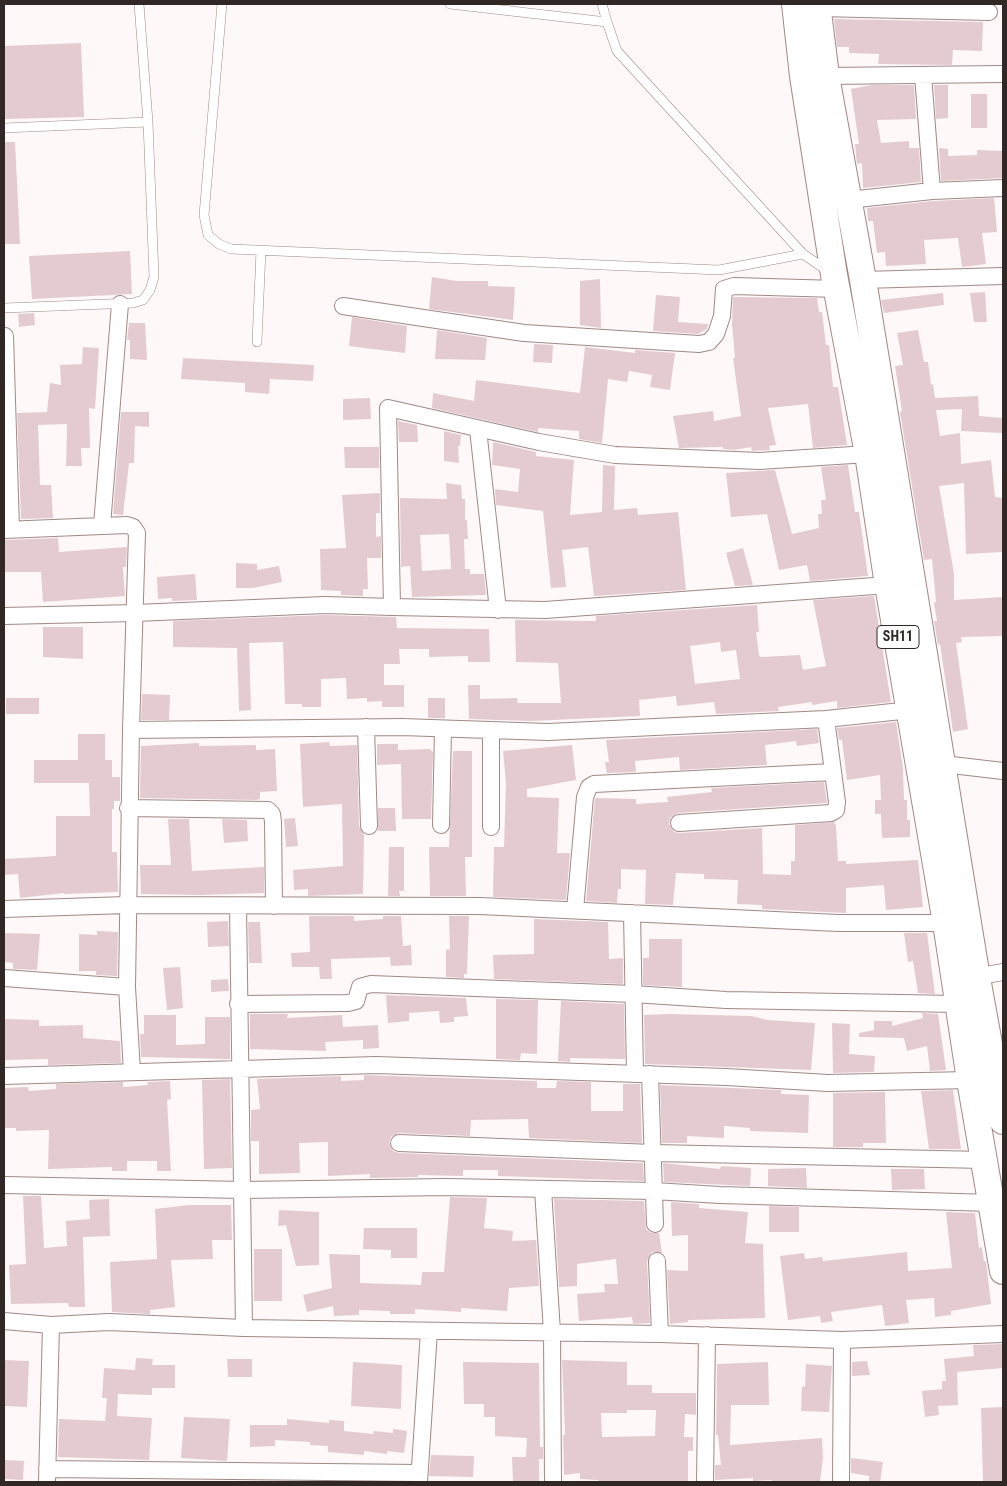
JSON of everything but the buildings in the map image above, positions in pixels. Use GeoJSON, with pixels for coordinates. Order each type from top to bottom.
{"type":"FeatureCollection","features":[{"type":"Feature","properties":{"kind":"main road","name":"SH11"},"geometry":{"type":"LineString","coordinates":[[810,5],[826,76],[863,280],[943,764],[966,978],[958,1004],[1003,1271]]}},
{"type":"Feature","properties":{"kind":"main road","name":"SH11"},"geometry":{"type":"LineString","coordinates":[[810,5],[805,86],[836,282],[868,454],[888,585],[911,710],[946,924],[966,978],[1003,1121]]}},
{"type":"Feature","properties":{"kind":"street"},"geometry":{"type":"LineString","coordinates":[[810,5],[989,12]]}},
{"type":"Feature","properties":{"kind":"street"},"geometry":{"type":"LineString","coordinates":[[826,76],[1003,74]]}},
{"type":"Feature","properties":{"kind":"street"},"geometry":{"type":"LineString","coordinates":[[923,75],[932,191]]}},
{"type":"Feature","properties":{"kind":"street"},"geometry":{"type":"LineString","coordinates":[[848,200],[932,191],[1003,188]]}},
{"type":"Feature","properties":{"kind":"street"},"geometry":{"type":"LineString","coordinates":[[863,280],[1003,276]]}},
{"type":"Feature","properties":{"kind":"street"},"geometry":{"type":"LineString","coordinates":[[343,306],[524,333],[699,344],[709,342],[716,334],[722,316],[724,289],[734,286],[836,282]]}},
{"type":"Feature","properties":{"kind":"street"},"geometry":{"type":"LineString","coordinates":[[102,525],[120,304]]}},
{"type":"Feature","properties":{"kind":"street"},"geometry":{"type":"LineString","coordinates":[[5,336],[8,530],[127,525],[133,527],[137,533],[128,808],[127,906],[127,987],[132,1072]]}},
{"type":"Feature","properties":{"kind":"street"},"geometry":{"type":"LineString","coordinates":[[392,607],[388,408],[615,455],[759,461],[868,454]]}},
{"type":"Feature","properties":{"kind":"street"},"geometry":{"type":"LineString","coordinates":[[478,428],[498,610]]}},
{"type":"Feature","properties":{"kind":"street"},"geometry":{"type":"LineString","coordinates":[[4,616],[135,614],[325,605],[545,610],[888,585]]}},
{"type":"Feature","properties":{"kind":"street"},"geometry":{"type":"LineString","coordinates":[[131,730],[366,727],[548,732],[826,719],[911,710]]}},
{"type":"Feature","properties":{"kind":"street"},"geometry":{"type":"LineString","coordinates":[[679,823],[831,813],[836,810],[837,802],[826,719]]}},
{"type":"Feature","properties":{"kind":"street"},"geometry":{"type":"LineString","coordinates":[[366,727],[368,826]]}},
{"type":"Feature","properties":{"kind":"street"},"geometry":{"type":"LineString","coordinates":[[441,825],[443,729]]}},
{"type":"Feature","properties":{"kind":"street"},"geometry":{"type":"LineString","coordinates":[[491,731],[491,827]]}},
{"type":"Feature","properties":{"kind":"street"},"geometry":{"type":"LineString","coordinates":[[943,764],[1003,770]]}},
{"type":"Feature","properties":{"kind":"street"},"geometry":{"type":"LineString","coordinates":[[575,910],[585,797],[589,787],[594,784],[833,772]]}},
{"type":"Feature","properties":{"kind":"street"},"geometry":{"type":"LineString","coordinates":[[128,808],[268,810],[272,814],[273,822],[274,906]]}},
{"type":"Feature","properties":{"kind":"street"},"geometry":{"type":"LineString","coordinates":[[4,910],[127,906],[480,906],[838,923],[946,924]]}},
{"type":"Feature","properties":{"kind":"street"},"geometry":{"type":"LineString","coordinates":[[238,906],[244,1328]]}},
{"type":"Feature","properties":{"kind":"street"},"geometry":{"type":"LineString","coordinates":[[632,913],[633,994],[653,1153],[655,1224]]}},
{"type":"Feature","properties":{"kind":"street"},"geometry":{"type":"LineString","coordinates":[[966,978],[1003,972]]}},
{"type":"Feature","properties":{"kind":"street"},"geometry":{"type":"LineString","coordinates":[[4,978],[127,987]]}},
{"type":"Feature","properties":{"kind":"street"},"geometry":{"type":"LineString","coordinates":[[238,1004],[348,1003],[356,1001],[360,987],[371,984],[633,994],[726,1000],[958,1004]]}},
{"type":"Feature","properties":{"kind":"street"},"geometry":{"type":"LineString","coordinates":[[4,1076],[240,1068],[425,1066],[463,1070],[642,1074],[828,1083],[970,1080]]}},
{"type":"Feature","properties":{"kind":"street"},"geometry":{"type":"LineString","coordinates":[[399,1144],[653,1153],[985,1160]]}},
{"type":"Feature","properties":{"kind":"street"},"geometry":{"type":"LineString","coordinates":[[4,1185],[242,1190],[447,1187],[654,1191],[720,1195],[992,1203]]}},
{"type":"Feature","properties":{"kind":"street"},"geometry":{"type":"LineString","coordinates":[[543,1189],[552,1332],[553,1482]]}},
{"type":"Feature","properties":{"kind":"street"},"geometry":{"type":"LineString","coordinates":[[657,1261],[660,1334]]}},
{"type":"Feature","properties":{"kind":"street"},"geometry":{"type":"LineString","coordinates":[[4,1322],[51,1324],[109,1322],[244,1328],[660,1334],[842,1340],[1003,1334]]}},
{"type":"Feature","properties":{"kind":"street"},"geometry":{"type":"LineString","coordinates":[[51,1324],[47,1476],[419,1478],[429,1331]]}},
{"type":"Feature","properties":{"kind":"street"},"geometry":{"type":"LineString","coordinates":[[705,1482],[707,1335]]}},
{"type":"Feature","properties":{"kind":"street"},"geometry":{"type":"LineString","coordinates":[[841,1482],[842,1340]]}},
{"type":"Feature","properties":{"kind":"lane"},"geometry":{"type":"LineString","coordinates":[[4,308],[133,303],[143,300],[150,290],[154,277],[148,122],[139,4]]}},
{"type":"Feature","properties":{"kind":"lane"},"geometry":{"type":"LineString","coordinates":[[222,4],[204,215],[208,235],[219,244],[231,249],[719,270],[803,254]]}},
{"type":"Feature","properties":{"kind":"lane"},"geometry":{"type":"LineString","coordinates":[[450,4],[607,22]]}},
{"type":"Feature","properties":{"kind":"lane"},"geometry":{"type":"LineString","coordinates":[[602,4],[617,51],[803,254],[836,282]]}},
{"type":"Feature","properties":{"kind":"lane"},"geometry":{"type":"LineString","coordinates":[[4,128],[148,122]]}},
{"type":"Feature","properties":{"kind":"lane"},"geometry":{"type":"LineString","coordinates":[[257,342],[260,250]]}}]}
